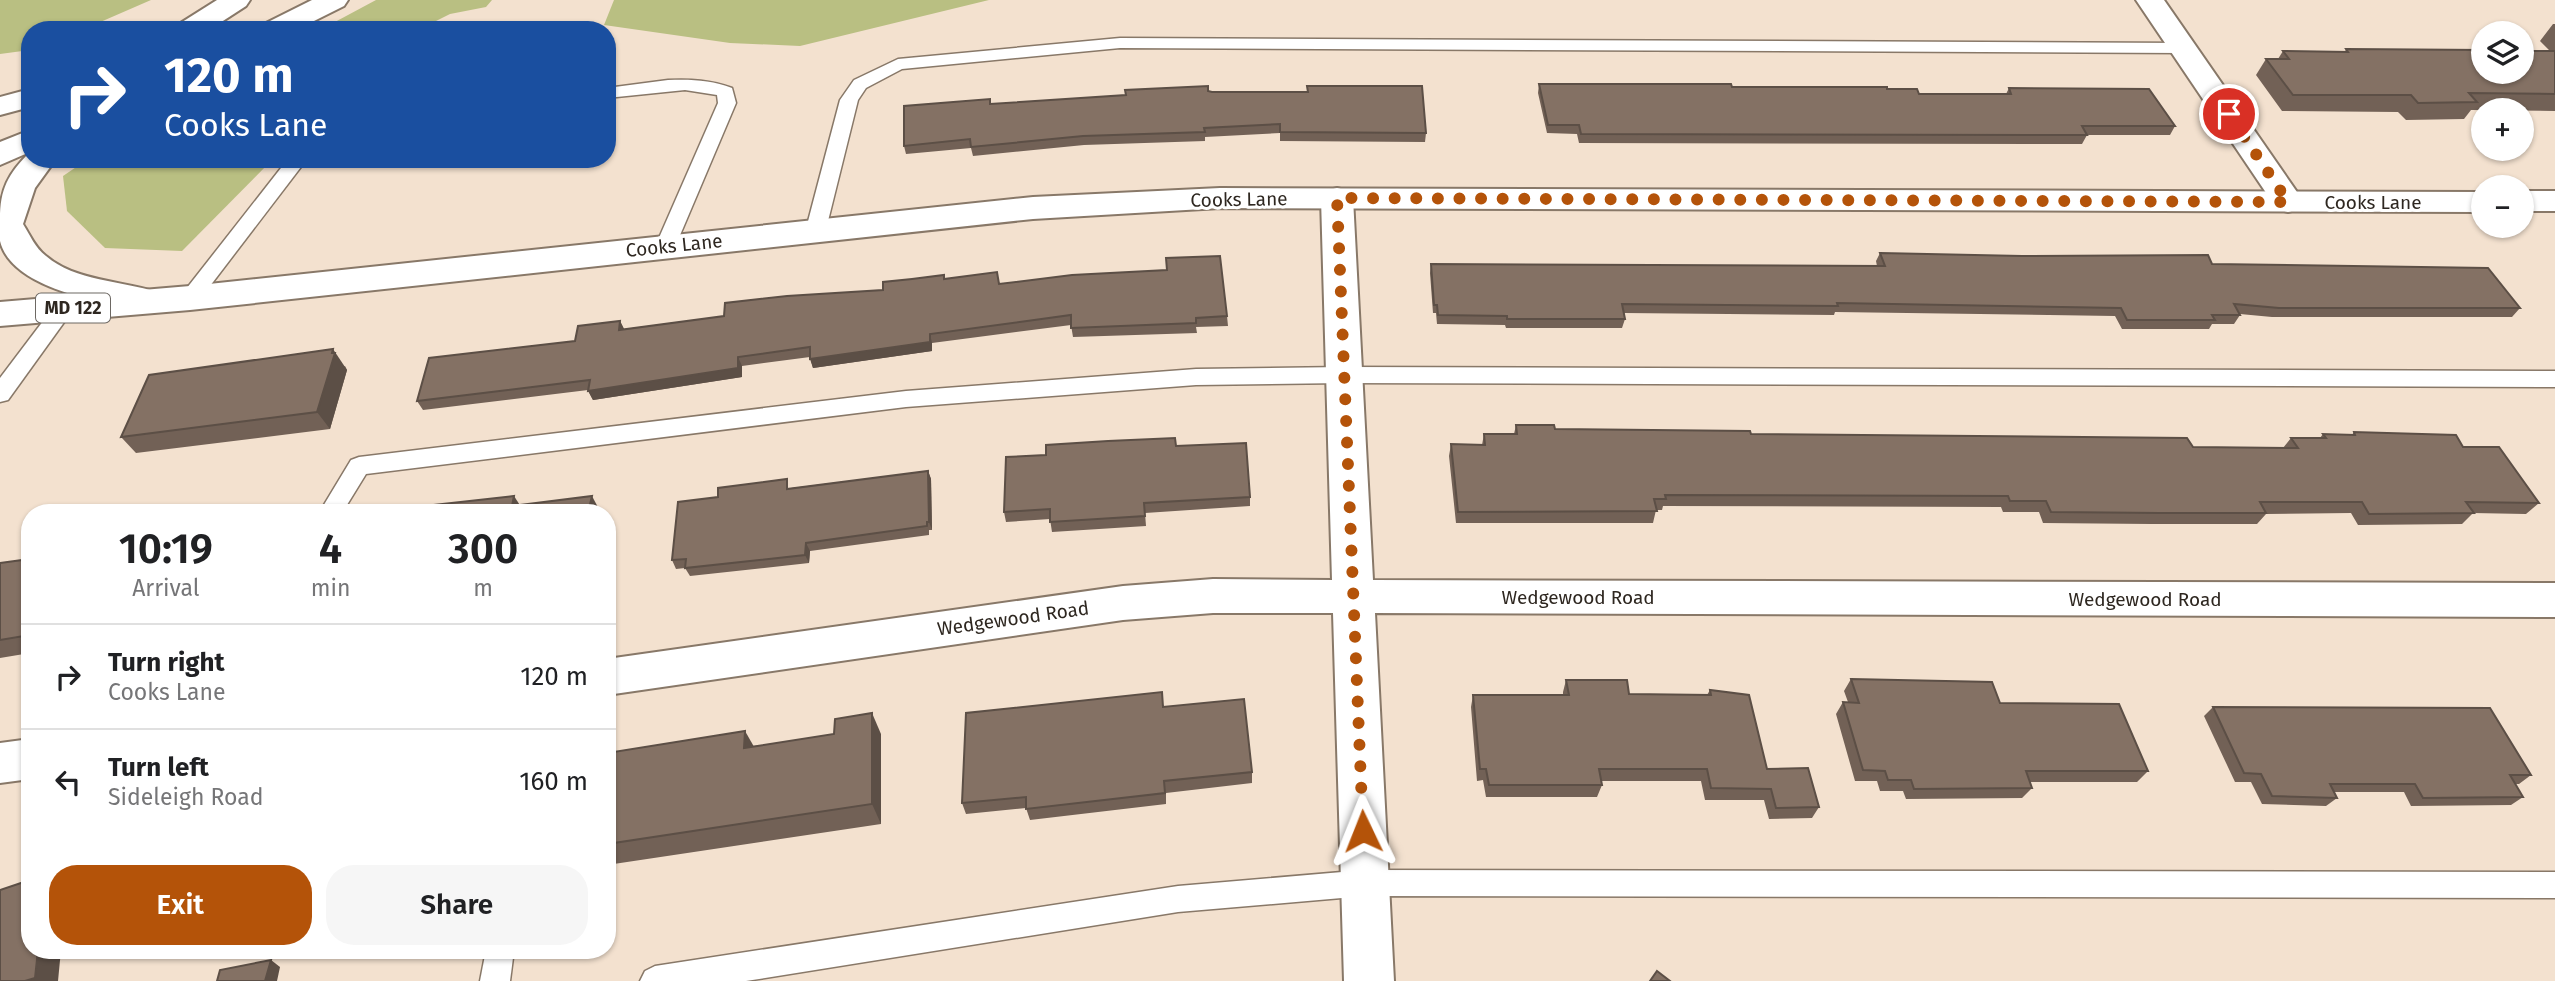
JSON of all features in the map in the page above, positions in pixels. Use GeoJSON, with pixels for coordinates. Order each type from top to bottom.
{"type":"FeatureCollection","features":[{"type":"Feature","properties":{"kind":"main road"},"geometry":{"type":"LineString","coordinates":[[203,21],[236,0]]}},
{"type":"Feature","properties":{"kind":"main road"},"geometry":{"type":"LineString","coordinates":[[292,21],[334,0]]}},
{"type":"Feature","properties":{"kind":"main road"},"geometry":{"type":"LineString","coordinates":[[2150,0],[2288,202]]}},
{"type":"Feature","properties":{"kind":"main road"},"geometry":{"type":"LineString","coordinates":[[0,106],[21,100]]}},
{"type":"Feature","properties":{"kind":"main road"},"geometry":{"type":"LineString","coordinates":[[0,155],[21,144]]}},
{"type":"Feature","properties":{"kind":"main road"},"geometry":{"type":"LineString","coordinates":[[31,168],[13,197],[7,223],[19,246],[38,268],[79,284],[145,300]]}},
{"type":"Feature","properties":{"kind":"main road","name":"Cooks Lane"},"geometry":{"type":"LineString","coordinates":[[0,314],[190,298],[816,229],[1033,208],[1220,198],[2471,202]]}},
{"type":"Feature","properties":{"kind":"main road"},"geometry":{"type":"LineString","coordinates":[[1337,198],[1369,981]]}},
{"type":"Feature","properties":{"kind":"main road"},"geometry":{"type":"LineString","coordinates":[[2534,201],[2555,201]]}},
{"type":"Feature","properties":{"kind":"main road","name":"Wedgewood Road"},"geometry":{"type":"LineString","coordinates":[[616,676],[1123,603],[1213,596],[2555,600]]}},
{"type":"Feature","properties":{"kind":"main road"},"geometry":{"type":"LineString","coordinates":[[0,763],[21,760]]}},
{"type":"Feature","properties":{"kind":"lane"},"geometry":{"type":"LineString","coordinates":[[816,229],[849,100],[860,83],[898,64],[1093,45],[1184,42],[2184,48]]}},
{"type":"Feature","properties":{"kind":"lane"},"geometry":{"type":"LineString","coordinates":[[616,92],[695,85],[717,87],[726,92],[727,103],[665,247]]}},
{"type":"Feature","properties":{"kind":"lane"},"geometry":{"type":"LineString","coordinates":[[190,298],[291,168]]}},
{"type":"Feature","properties":{"kind":"lane"},"geometry":{"type":"LineString","coordinates":[[0,394],[63,309]]}},
{"type":"Feature","properties":{"kind":"lane"},"geometry":{"type":"LineString","coordinates":[[336,504],[359,466],[906,399],[1183,378],[1344,375],[2555,379]]}},
{"type":"Feature","properties":{"kind":"lane"},"geometry":{"type":"LineString","coordinates":[[655,981],[1178,899],[1365,883],[2555,885]]}},
{"type":"Feature","properties":{"kind":"lane"},"geometry":{"type":"LineString","coordinates":[[495,981],[499,959]]}},
{"type":"Feature","properties":{"kind":"green space"},"geometry":{"type":"Polygon","coordinates":[[[0,0],[151,0],[103,21],[21,21],[21,51],[0,54],[0,0]]]}},
{"type":"Feature","properties":{"kind":"green space"},"geometry":{"type":"Polygon","coordinates":[[[376,0],[492,0],[486,7],[450,14],[436,21],[337,21],[376,0]]]}},
{"type":"Feature","properties":{"kind":"green space"},"geometry":{"type":"Polygon","coordinates":[[[614,0],[989,0],[800,46],[730,43],[616,27],[616,21],[606,21],[614,0]]]}},
{"type":"Feature","properties":{"kind":"green space"},"geometry":{"type":"Polygon","coordinates":[[[75,168],[264,168],[182,251],[105,248],[67,211],[63,176],[75,168]]]}},
{"type":"Feature","properties":{"kind":"building"},"geometry":{"type":"Polygon","coordinates":[[[2346,49],[2471,50],[2471,84],[2534,84],[2534,51],[2555,51],[2555,94],[2469,93],[2473,98],[2471,102],[2418,103],[2411,95],[2293,95],[2266,59],[2289,59],[2283,51],[2348,52],[2346,49]]]}},
{"type":"Feature","properties":{"kind":"building"},"geometry":{"type":"Polygon","coordinates":[[[1539,84],[1887,87],[1917,89],[1919,94],[2011,94],[2009,88],[2149,89],[2175,126],[2082,126],[2087,135],[1581,134],[1579,125],[1548,125],[1539,84]]]}},
{"type":"Feature","properties":{"kind":"building"},"geometry":{"type":"Polygon","coordinates":[[[1208,86],[1208,91],[1212,92],[1308,92],[1307,86],[1422,86],[1426,133],[1280,132],[1280,124],[1204,128],[1205,132],[1083,136],[971,147],[970,139],[904,146],[904,106],[990,99],[990,104],[1126,95],[1125,90],[1208,86]]]}},
{"type":"Feature","properties":{"kind":"building"},"geometry":{"type":"Polygon","coordinates":[[[1880,253],[2022,256],[2208,255],[2212,264],[2488,268],[2520,308],[2279,308],[2234,304],[2240,315],[2212,315],[2215,320],[2127,320],[2121,308],[1837,303],[1838,306],[1622,304],[1625,319],[1507,319],[1507,316],[1438,315],[1437,305],[1434,305],[1431,264],[1885,266],[1880,253]]]}},
{"type":"Feature","properties":{"kind":"building"},"geometry":{"type":"Polygon","coordinates":[[[1220,256],[1227,316],[1196,318],[1196,323],[1071,328],[1071,315],[930,334],[930,342],[810,359],[810,347],[738,357],[738,368],[588,391],[590,380],[417,401],[429,358],[575,341],[578,326],[620,321],[619,330],[724,316],[725,303],[883,290],[883,282],[944,275],[944,279],[997,272],[999,284],[1072,275],[1167,270],[1166,258],[1220,256]]]}},
{"type":"Feature","properties":{"kind":"building"},"geometry":{"type":"Polygon","coordinates":[[[333,349],[332,353],[335,353],[317,412],[121,437],[149,375],[333,349]]]}},
{"type":"Feature","properties":{"kind":"building"},"geometry":{"type":"Polygon","coordinates":[[[1516,425],[1554,425],[1555,429],[1750,431],[1751,434],[2187,438],[2193,447],[2298,448],[2291,438],[2326,438],[2323,434],[2355,435],[2354,432],[2456,435],[2463,447],[2499,447],[2539,503],[2466,502],[2474,513],[2369,514],[2362,502],[2260,502],[2266,513],[2160,513],[2051,512],[2046,501],[2010,501],[2008,496],[1665,495],[1666,499],[1654,499],[1657,511],[1458,512],[1451,444],[1485,445],[1484,434],[1517,434],[1516,425]]]}},
{"type":"Feature","properties":{"kind":"building"},"geometry":{"type":"Polygon","coordinates":[[[1175,438],[1176,446],[1246,443],[1250,497],[1144,503],[1145,516],[1050,522],[1050,509],[1004,512],[1006,457],[1046,455],[1046,445],[1175,438]]]}},
{"type":"Feature","properties":{"kind":"building"},"geometry":{"type":"Polygon","coordinates":[[[928,471],[927,526],[806,543],[805,555],[685,568],[686,559],[672,560],[678,502],[718,497],[718,488],[787,479],[787,489],[928,471]]]}},
{"type":"Feature","properties":{"kind":"building"},"geometry":{"type":"Polygon","coordinates":[[[514,496],[512,504],[443,504],[514,496]]]}},
{"type":"Feature","properties":{"kind":"building"},"geometry":{"type":"Polygon","coordinates":[[[592,496],[590,504],[528,504],[592,496]]]}},
{"type":"Feature","properties":{"kind":"building"},"geometry":{"type":"Polygon","coordinates":[[[21,560],[21,636],[0,640],[0,563],[21,560]]]}},
{"type":"Feature","properties":{"kind":"building"},"geometry":{"type":"Polygon","coordinates":[[[1851,679],[1992,682],[2000,703],[2119,704],[2148,771],[2026,771],[2032,788],[1914,789],[1911,780],[1888,780],[1885,771],[1863,770],[1843,702],[1859,703],[1851,679]]]}},
{"type":"Feature","properties":{"kind":"building"},"geometry":{"type":"Polygon","coordinates":[[[1566,680],[1627,680],[1629,694],[1711,695],[1710,690],[1749,695],[1767,769],[1808,768],[1819,807],[1776,808],[1771,789],[1711,788],[1707,769],[1599,769],[1602,785],[1489,785],[1486,769],[1480,769],[1473,695],[1569,695],[1566,680]]]}},
{"type":"Feature","properties":{"kind":"building"},"geometry":{"type":"Polygon","coordinates":[[[1162,692],[1163,707],[1244,699],[1252,772],[1164,781],[1165,793],[1026,809],[1026,797],[962,803],[966,713],[1162,692]]]}},
{"type":"Feature","properties":{"kind":"building"},"geometry":{"type":"Polygon","coordinates":[[[2213,707],[2490,708],[2531,775],[2510,775],[2523,797],[2423,798],[2415,784],[2330,784],[2337,798],[2272,796],[2261,774],[2244,773],[2213,707]]]}},
{"type":"Feature","properties":{"kind":"building"},"geometry":{"type":"Polygon","coordinates":[[[872,713],[872,804],[616,843],[616,752],[745,731],[744,748],[834,734],[835,719],[872,713]]]}},
{"type":"Feature","properties":{"kind":"building"},"geometry":{"type":"Polygon","coordinates":[[[21,883],[21,959],[37,959],[35,978],[25,981],[0,981],[0,890],[21,883]]]}},
{"type":"Feature","properties":{"kind":"building"},"geometry":{"type":"Polygon","coordinates":[[[271,960],[265,981],[217,981],[220,970],[271,960]]]}},
{"type":"Feature","properties":{"kind":"building"},"geometry":{"type":"Polygon","coordinates":[[[1657,971],[1670,981],[1650,981],[1657,971]]]}},
{"type":"Feature","properties":{"kind":"route"},"geometry":{"type":"LineString","coordinates":[[1363,831],[1337,198],[2288,202],[2229,114]]}}]}
